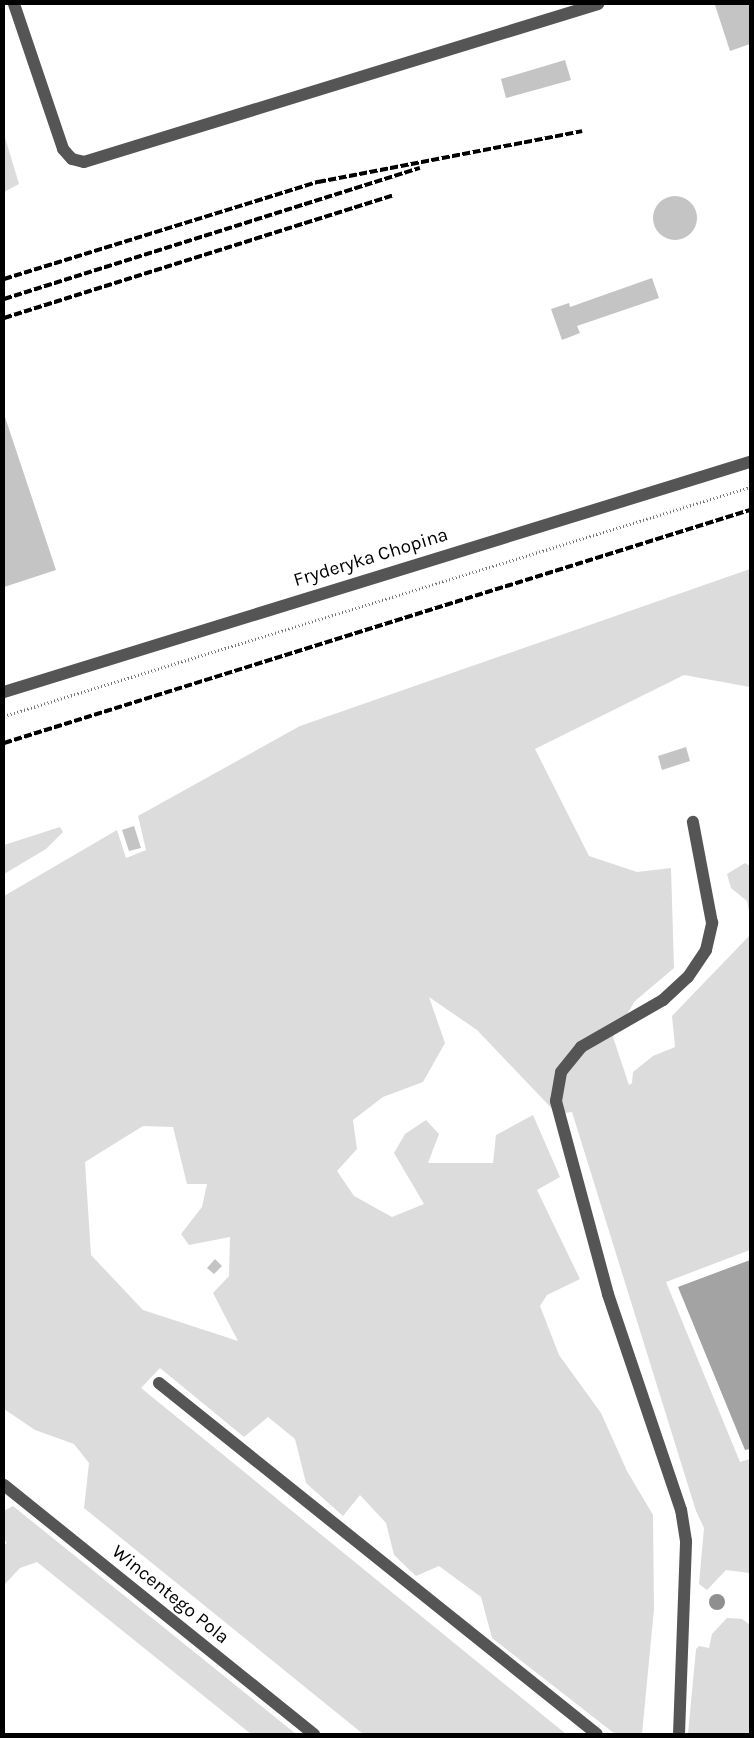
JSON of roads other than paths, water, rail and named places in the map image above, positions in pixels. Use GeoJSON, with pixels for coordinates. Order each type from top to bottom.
{"type":"FeatureCollection","features":[{"type":"Feature","properties":{"kind":"street"},"geometry":{"type":"LineString","coordinates":[[14,4],[63,149],[72,159],[84,162],[598,4]]}},
{"type":"Feature","properties":{"kind":"street","name":"Fryderyka Chopina"},"geometry":{"type":"LineString","coordinates":[[4,692],[750,462]]}},
{"type":"Feature","properties":{"kind":"street"},"geometry":{"type":"LineString","coordinates":[[678,1734],[686,1541],[681,1510],[612,1308],[556,1101],[561,1072],[582,1047],[663,1000],[688,977],[706,950],[712,923],[693,822]]}},
{"type":"Feature","properties":{"kind":"street"},"geometry":{"type":"LineString","coordinates":[[159,1383],[597,1734]]}},
{"type":"Feature","properties":{"kind":"street","name":"Wincentego Pola"},"geometry":{"type":"LineString","coordinates":[[4,1485],[314,1734]]}},
{"type":"Feature","properties":{"kind":"railway"},"geometry":{"type":"LineString","coordinates":[[4,279],[318,182],[582,131]]}},
{"type":"Feature","properties":{"kind":"railway"},"geometry":{"type":"LineString","coordinates":[[4,299],[420,168]]}},
{"type":"Feature","properties":{"kind":"railway"},"geometry":{"type":"LineString","coordinates":[[4,318],[392,196]]}},
{"type":"Feature","properties":{"kind":"railway"},"geometry":{"type":"LineString","coordinates":[[4,743],[750,510]]}}]}
